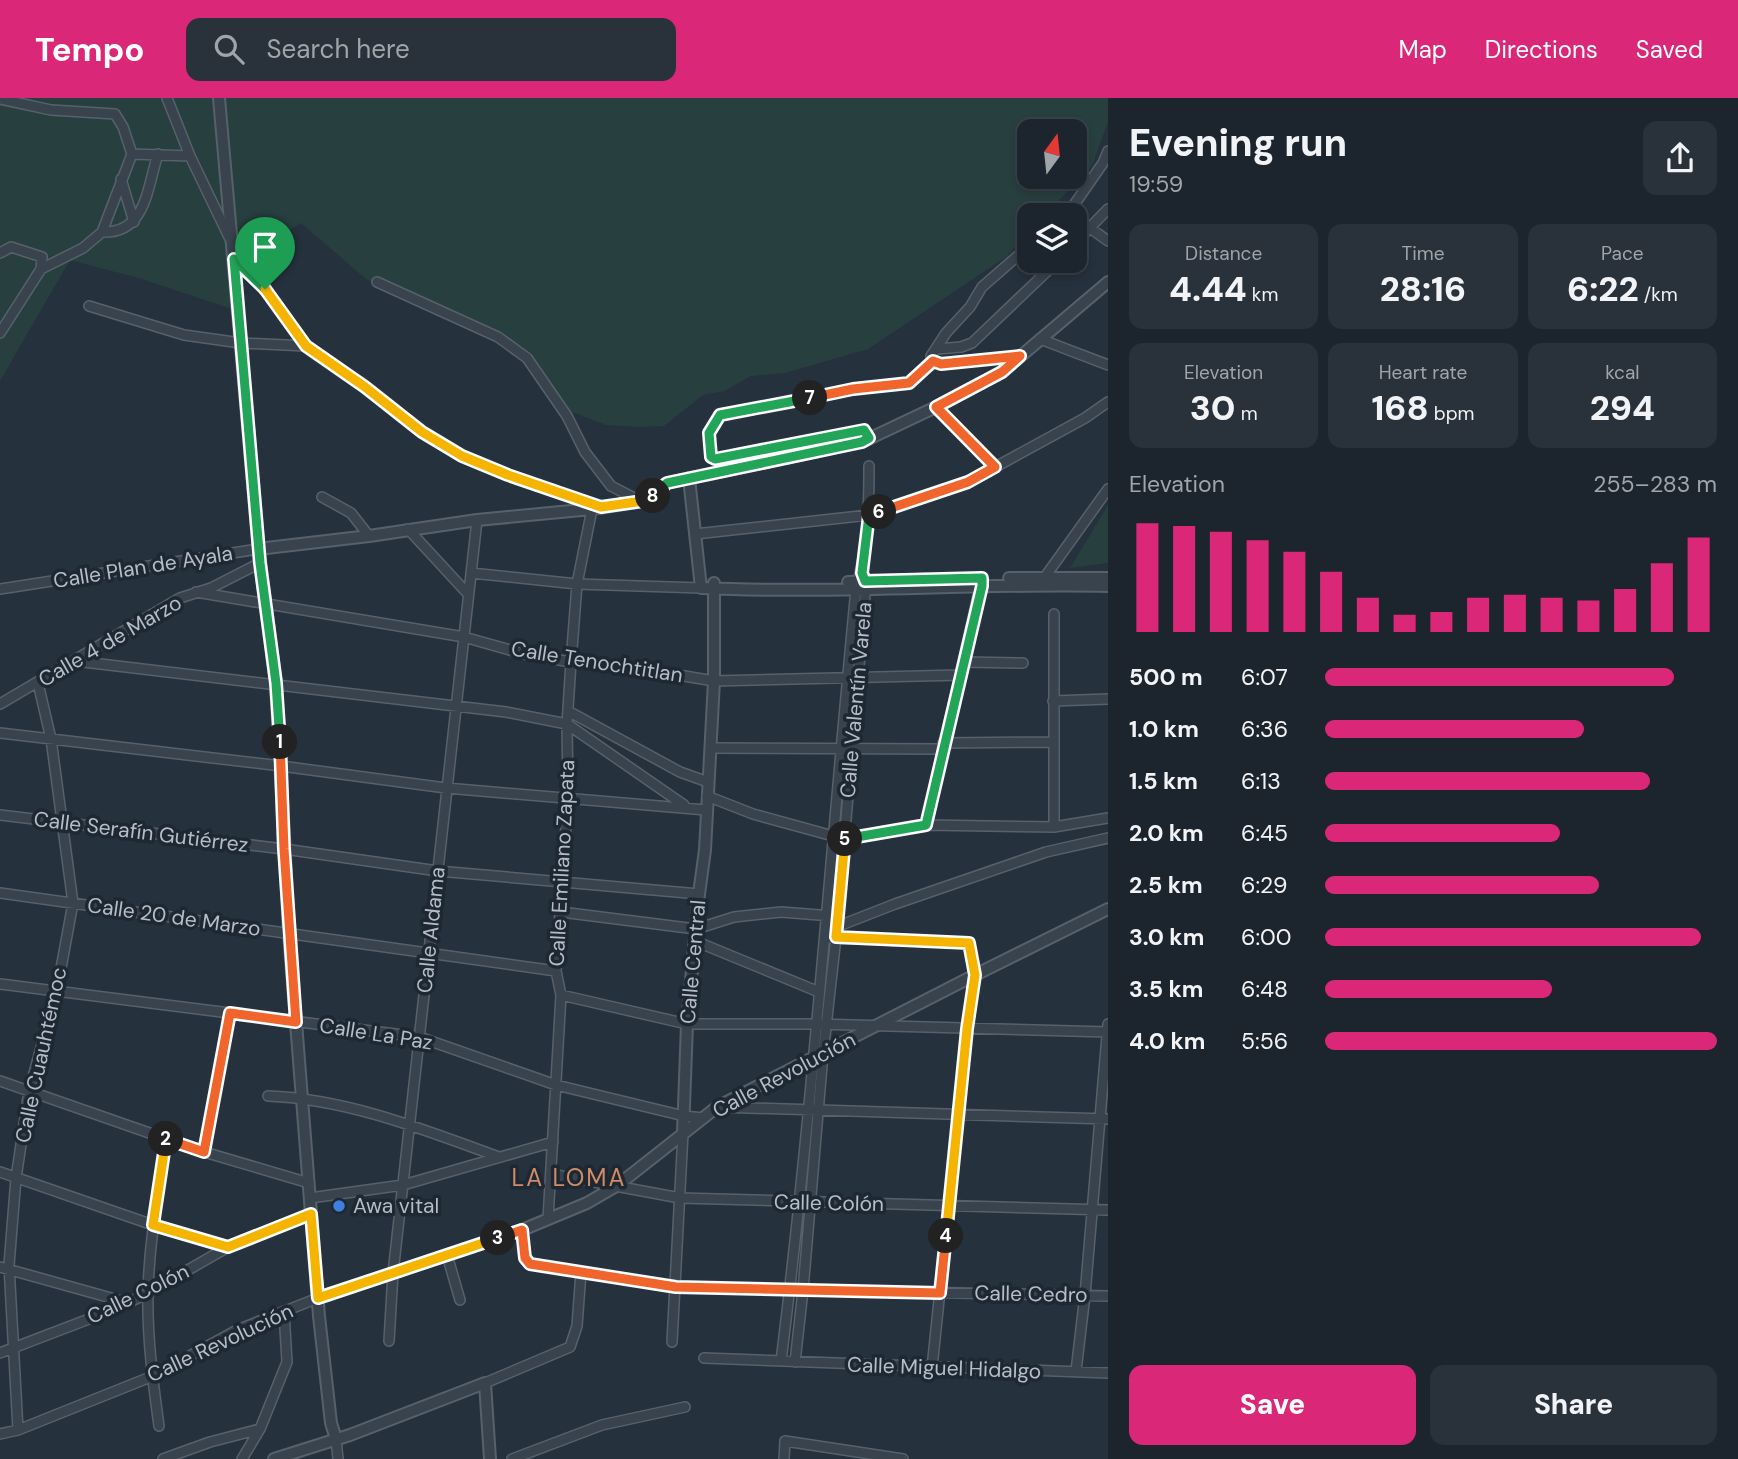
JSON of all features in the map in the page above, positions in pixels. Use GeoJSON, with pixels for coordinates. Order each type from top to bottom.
{"type":"FeatureCollection","features":[{"type":"Feature","properties":{"kind":"street"},"geometry":{"type":"LineString","coordinates":[[167,98],[190,156],[232,243]]}},
{"type":"Feature","properties":{"kind":"street"},"geometry":{"type":"LineString","coordinates":[[219,98],[258,549],[276,683],[289,933],[318,1298],[331,1423],[338,1459]]}},
{"type":"Feature","properties":{"kind":"street"},"geometry":{"type":"LineString","coordinates":[[0,99],[51,110],[116,114],[132,154],[102,232],[83,248],[41,268]]}},
{"type":"Feature","properties":{"kind":"street"},"geometry":{"type":"LineString","coordinates":[[1075,203],[1103,163],[1108,151]]}},
{"type":"Feature","properties":{"kind":"street"},"geometry":{"type":"LineString","coordinates":[[132,154],[190,156]]}},
{"type":"Feature","properties":{"kind":"street"},"geometry":{"type":"LineString","coordinates":[[102,232],[116,233],[138,217],[158,154]]}},
{"type":"Feature","properties":{"kind":"street"},"geometry":{"type":"LineString","coordinates":[[121,180],[134,222]]}},
{"type":"Feature","properties":{"kind":"street"},"geometry":{"type":"LineString","coordinates":[[1087,231],[1108,209]]}},
{"type":"Feature","properties":{"kind":"street"},"geometry":{"type":"LineString","coordinates":[[1090,228],[1108,241]]}},
{"type":"Feature","properties":{"kind":"street"},"geometry":{"type":"LineString","coordinates":[[0,253],[11,247],[41,257],[41,268],[0,334]]}},
{"type":"Feature","properties":{"kind":"street"},"geometry":{"type":"LineString","coordinates":[[933,361],[931,356],[946,333],[970,307],[982,287],[1017,256]]}},
{"type":"Feature","properties":{"kind":"street"},"geometry":{"type":"LineString","coordinates":[[234,259],[265,289],[306,346],[365,387],[422,432],[462,456],[597,508]]}},
{"type":"Feature","properties":{"kind":"street"},"geometry":{"type":"LineString","coordinates":[[937,349],[972,343],[1045,273]]}},
{"type":"Feature","properties":{"kind":"street"},"geometry":{"type":"LineString","coordinates":[[377,282],[498,337],[527,358],[567,416],[585,452],[611,486],[640,501],[650,500],[667,483],[862,442],[1002,372],[1108,282]]}},
{"type":"Feature","properties":{"kind":"street"},"geometry":{"type":"LineString","coordinates":[[89,306],[184,335],[241,343],[306,346]]}},
{"type":"Feature","properties":{"kind":"street"},"geometry":{"type":"LineString","coordinates":[[1041,339],[1108,365]]}},
{"type":"Feature","properties":{"kind":"street"},"geometry":{"type":"LineString","coordinates":[[933,361],[941,364],[1020,356]]}},
{"type":"Feature","properties":{"kind":"street"},"geometry":{"type":"LineString","coordinates":[[869,438],[864,430],[715,459],[711,457],[709,433],[720,415],[853,389],[909,383],[933,361]]}},
{"type":"Feature","properties":{"kind":"street"},"geometry":{"type":"LineString","coordinates":[[695,534],[869,515],[968,482],[1085,418],[1108,402]]}},
{"type":"Feature","properties":{"kind":"street"},"geometry":{"type":"LineString","coordinates":[[936,407],[995,467]]}},
{"type":"Feature","properties":{"kind":"street"},"geometry":{"type":"LineString","coordinates":[[862,583],[869,515],[869,466]]}},
{"type":"Feature","properties":{"kind":"street"},"geometry":{"type":"LineString","coordinates":[[688,478],[695,534],[697,586]]}},
{"type":"Feature","properties":{"kind":"street"},"geometry":{"type":"LineString","coordinates":[[1042,581],[1108,489]]}},
{"type":"Feature","properties":{"kind":"street"},"geometry":{"type":"LineString","coordinates":[[322,497],[351,513],[369,536]]}},
{"type":"Feature","properties":{"kind":"street","name":"Calle Plan de Ayala"},"geometry":{"type":"LineString","coordinates":[[0,589],[258,549],[640,501]]}},
{"type":"Feature","properties":{"kind":"street","name":"Calle Emiliano Zapata"},"geometry":{"type":"LineString","coordinates":[[548,1219],[561,995],[556,971],[568,797],[571,662],[578,584],[597,508]]}},
{"type":"Feature","properties":{"kind":"street","name":"Calle Aldama"},"geometry":{"type":"LineString","coordinates":[[388,1341],[393,1273],[477,520]]}},
{"type":"Feature","properties":{"kind":"street"},"geometry":{"type":"LineString","coordinates":[[408,529],[468,594]]}},
{"type":"Feature","properties":{"kind":"street","name":"Calle 4 de Marzo"},"geometry":{"type":"LineString","coordinates":[[0,705],[168,604],[211,588],[260,563]]}},
{"type":"Feature","properties":{"kind":"street"},"geometry":{"type":"LineString","coordinates":[[471,573],[578,584],[697,586],[1108,578]]}},
{"type":"Feature","properties":{"kind":"street"},"geometry":{"type":"LineString","coordinates":[[1042,581],[1108,586]]}},
{"type":"Feature","properties":{"kind":"street"},"geometry":{"type":"LineString","coordinates":[[926,825],[982,582]]}},
{"type":"Feature","properties":{"kind":"street","name":"Calle Valentín Varela"},"geometry":{"type":"LineString","coordinates":[[780,1361],[808,1110],[840,748],[862,583]]}},
{"type":"Feature","properties":{"kind":"street","name":"Calle Valentín Varela"},"geometry":{"type":"LineString","coordinates":[[795,1362],[836,933],[858,677],[862,583]]}},
{"type":"Feature","properties":{"kind":"street","name":"Calle Central"},"geometry":{"type":"LineString","coordinates":[[672,1342],[687,1024],[705,850],[711,748],[714,586]]}},
{"type":"Feature","properties":{"kind":"street","name":"Calle Tenochtitlan"},"geometry":{"type":"LineString","coordinates":[[196,592],[464,637],[524,654],[714,681],[961,675]]}},
{"type":"Feature","properties":{"kind":"street"},"geometry":{"type":"LineString","coordinates":[[1054,614],[1054,827]]}},
{"type":"Feature","properties":{"kind":"street"},"geometry":{"type":"LineString","coordinates":[[75,661],[506,712],[568,724],[687,807]]}},
{"type":"Feature","properties":{"kind":"street"},"geometry":{"type":"LineString","coordinates":[[964,662],[1023,663]]}},
{"type":"Feature","properties":{"kind":"street","name":"Calle Cuauhtémoc"},"geometry":{"type":"LineString","coordinates":[[18,1430],[15,1347],[4,1269],[29,1091],[57,990],[73,903],[51,739],[38,682]]}},
{"type":"Feature","properties":{"kind":"street"},"geometry":{"type":"LineString","coordinates":[[1053,701],[1108,699]]}},
{"type":"Feature","properties":{"kind":"street"},"geometry":{"type":"LineString","coordinates":[[568,711],[680,772],[708,782]]}},
{"type":"Feature","properties":{"kind":"street"},"geometry":{"type":"LineString","coordinates":[[0,733],[446,788],[706,810]]}},
{"type":"Feature","properties":{"kind":"street"},"geometry":{"type":"LineString","coordinates":[[711,748],[851,749],[1052,742]]}},
{"type":"Feature","properties":{"kind":"street"},"geometry":{"type":"LineString","coordinates":[[707,796],[753,814],[844,839],[926,825],[1054,827],[1108,818]]}},
{"type":"Feature","properties":{"kind":"street","name":"Calle Serafín Gutiérrez"},"geometry":{"type":"LineString","coordinates":[[0,815],[284,849],[438,871],[699,894]]}},
{"type":"Feature","properties":{"kind":"street"},"geometry":{"type":"LineString","coordinates":[[836,933],[895,904],[1046,852],[1108,838]]}},
{"type":"Feature","properties":{"kind":"street","name":"Calle 20 de Marzo"},"geometry":{"type":"LineString","coordinates":[[0,892],[556,971]]}},
{"type":"Feature","properties":{"kind":"street","name":"Calle Revolución"},"geometry":{"type":"LineString","coordinates":[[0,1434],[18,1430],[152,1376],[237,1330],[318,1298],[522,1230],[587,1203],[618,1185],[717,1107],[1108,909]]}},
{"type":"Feature","properties":{"kind":"street"},"geometry":{"type":"LineString","coordinates":[[561,912],[695,935],[819,992]]}},
{"type":"Feature","properties":{"kind":"street"},"geometry":{"type":"LineString","coordinates":[[695,935],[734,917],[781,912],[837,916]]}},
{"type":"Feature","properties":{"kind":"street"},"geometry":{"type":"LineString","coordinates":[[825,934],[969,943],[975,975],[932,1368]]}},
{"type":"Feature","properties":{"kind":"street","name":"Calle La Paz"},"geometry":{"type":"LineString","coordinates":[[0,984],[419,1037],[556,1085],[684,1116],[703,1118]]}},
{"type":"Feature","properties":{"kind":"street"},"geometry":{"type":"LineString","coordinates":[[561,995],[687,1024],[826,1024],[1108,1032]]}},
{"type":"Feature","properties":{"kind":"street"},"geometry":{"type":"LineString","coordinates":[[204,1152],[230,1013]]}},
{"type":"Feature","properties":{"kind":"street"},"geometry":{"type":"LineString","coordinates":[[1076,1371],[1091,1209],[1104,1119],[1108,1024]]}},
{"type":"Feature","properties":{"kind":"street"},"geometry":{"type":"LineString","coordinates":[[0,1081],[204,1152],[309,1183]]}},
{"type":"Feature","properties":{"kind":"street"},"geometry":{"type":"LineString","coordinates":[[268,1096],[302,1098],[410,1125],[499,1157]]}},
{"type":"Feature","properties":{"kind":"street"},"geometry":{"type":"LineString","coordinates":[[717,1107],[1104,1119]]}},
{"type":"Feature","properties":{"kind":"street"},"geometry":{"type":"LineString","coordinates":[[159,1426],[152,1376],[148,1293],[153,1225],[166,1139]]}},
{"type":"Feature","properties":{"kind":"street"},"geometry":{"type":"LineString","coordinates":[[310,1198],[403,1185],[553,1142]]}},
{"type":"Feature","properties":{"kind":"street"},"geometry":{"type":"LineString","coordinates":[[0,1172],[153,1225],[228,1247]]}},
{"type":"Feature","properties":{"kind":"street","name":"Calle Colón"},"geometry":{"type":"LineString","coordinates":[[551,1174],[680,1198],[1108,1210]]}},
{"type":"Feature","properties":{"kind":"street","name":"Calle Colón"},"geometry":{"type":"LineString","coordinates":[[0,1353],[129,1303],[228,1247],[311,1214]]}},
{"type":"Feature","properties":{"kind":"street","name":"Calle Cedro"},"geometry":{"type":"LineString","coordinates":[[522,1230],[525,1258],[530,1264],[676,1287],[1108,1296]]}},
{"type":"Feature","properties":{"kind":"street"},"geometry":{"type":"LineString","coordinates":[[447,1255],[460,1300]]}},
{"type":"Feature","properties":{"kind":"street"},"geometry":{"type":"LineString","coordinates":[[4,1269],[129,1303]]}},
{"type":"Feature","properties":{"kind":"street"},"geometry":{"type":"LineString","coordinates":[[274,1459],[485,1384],[570,1347],[576,1330],[581,1272]]}},
{"type":"Feature","properties":{"kind":"street"},"geometry":{"type":"LineString","coordinates":[[242,1459],[260,1429],[287,1362],[284,1312]]}},
{"type":"Feature","properties":{"kind":"street","name":"Calle Miguel Hidalgo"},"geometry":{"type":"LineString","coordinates":[[705,1358],[1108,1373]]}},
{"type":"Feature","properties":{"kind":"street"},"geometry":{"type":"LineString","coordinates":[[485,1384],[490,1459]]}},
{"type":"Feature","properties":{"kind":"street"},"geometry":{"type":"LineString","coordinates":[[512,1459],[602,1425],[685,1407]]}},
{"type":"Feature","properties":{"kind":"street"},"geometry":{"type":"LineString","coordinates":[[163,1459],[210,1442],[260,1429]]}},
{"type":"Feature","properties":{"kind":"street"},"geometry":{"type":"LineString","coordinates":[[784,1459],[785,1441],[903,1459]]}},
{"type":"Feature","properties":{"kind":"green space"},"geometry":{"type":"Polygon","coordinates":[[[0,98],[1108,98],[1108,122],[1092,166],[1087,171],[1087,119],[1017,119],[1017,189],[1070,189],[1057,203],[1017,203],[1017,245],[1006,257],[868,349],[785,373],[751,376],[724,391],[703,395],[664,426],[606,425],[559,407],[519,352],[366,279],[301,223],[239,261],[241,312],[142,279],[70,260],[0,381],[0,98]]]}},
{"type":"Feature","properties":{"kind":"green space"},"geometry":{"type":"Polygon","coordinates":[[[1108,505],[1108,563],[1070,568],[1108,505]]]}},
{"type":"Feature","properties":{"kind":"place","name":"Awa vital"},"geometry":{"type":"Point","coordinates":[339,1206]}},
{"type":"Feature","properties":{"kind":"district","name":"LA LOMA"},"geometry":{"type":"Point","coordinates":[569,1178]}},
{"type":"Feature","properties":{"kind":"route"},"geometry":{"type":"LineString","coordinates":[[234,259],[265,289],[306,346],[365,387],[422,432],[462,456],[601,507],[650,500],[667,483],[862,442],[869,438],[864,430],[715,459],[710,453],[709,433],[720,415],[853,389],[909,383],[933,361],[941,364],[1020,356],[1002,372],[936,407],[995,467],[968,482],[869,515],[862,573],[865,581],[982,578],[926,825],[844,839],[836,928],[836,937],[969,943],[975,975],[940,1293],[676,1287],[530,1264],[525,1258],[522,1230],[318,1298],[311,1214],[228,1247],[153,1225],[166,1139],[204,1152],[230,1013],[296,1022],[276,683],[260,563],[234,259]]}}]}
